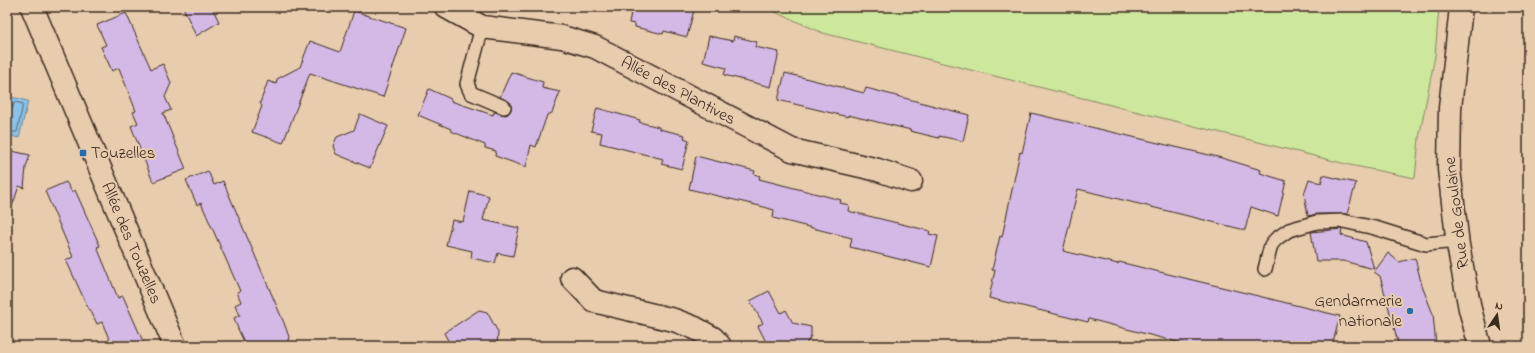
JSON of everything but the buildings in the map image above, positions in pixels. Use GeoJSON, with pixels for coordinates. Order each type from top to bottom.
{"type":"FeatureCollection","features":[{"type":"Feature","properties":{"kind":"street","name":"Allée des Touzelles"},"geometry":{"type":"LineString","coordinates":[[32,7],[175,346]]}},
{"type":"Feature","properties":{"kind":"street","name":"Allée des Plantives"},"geometry":{"type":"LineString","coordinates":[[446,7],[482,26],[562,37],[595,47],[792,150],[878,170],[911,181]]}},
{"type":"Feature","properties":{"kind":"street","name":"Rue de Goulaine"},"geometry":{"type":"LineString","coordinates":[[1461,7],[1450,108],[1449,161],[1458,241],[1470,309],[1480,346]]}},
{"type":"Feature","properties":{"kind":"street"},"geometry":{"type":"LineString","coordinates":[[572,278],[594,300],[674,320],[701,331],[713,338],[720,346]]}},
{"type":"Feature","properties":{"kind":"lane"},"geometry":{"type":"LineString","coordinates":[[482,26],[467,84],[471,93],[504,107]]}},
{"type":"Feature","properties":{"kind":"lane"},"geometry":{"type":"LineString","coordinates":[[1265,269],[1272,245],[1276,239],[1290,230],[1317,222],[1343,221],[1376,228],[1426,244],[1458,241]]}},
{"type":"Feature","properties":{"kind":"green space"},"geometry":{"type":"Polygon","coordinates":[[[764,7],[1439,7],[1435,56],[1419,138],[1415,178],[1350,165],[823,33],[764,7]]]}},
{"type":"Feature","properties":{"kind":"water"},"geometry":{"type":"Polygon","coordinates":[[[11,97],[28,101],[19,138],[7,135],[7,114],[11,97]]]}},
{"type":"Feature","properties":{"kind":"place","name":"Touzelles"},"geometry":{"type":"Point","coordinates":[83,153]}},
{"type":"Feature","properties":{"kind":"place","name":"Gendarmerie nationale"},"geometry":{"type":"Point","coordinates":[1410,311]}}]}
